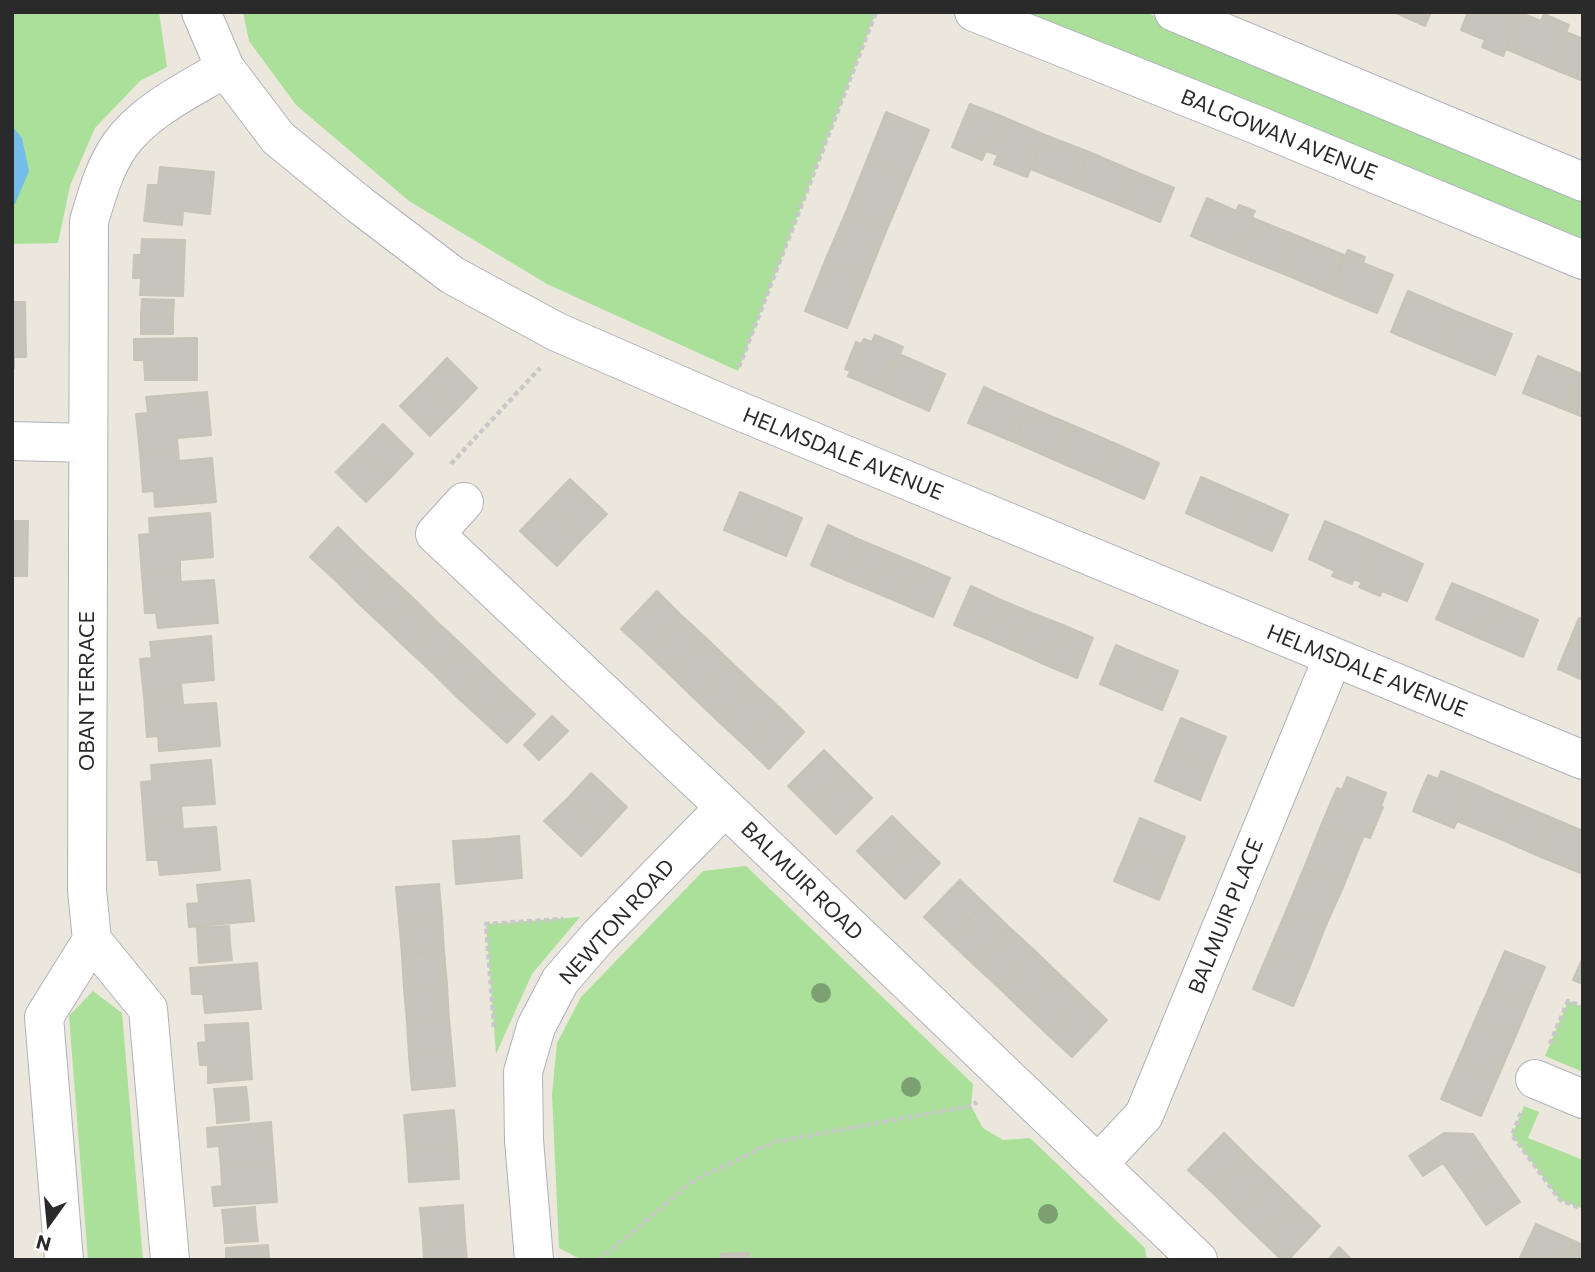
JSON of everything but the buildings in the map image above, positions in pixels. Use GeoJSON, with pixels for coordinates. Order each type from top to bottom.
{"type":"FeatureCollection","features":[{"type":"Feature","properties":{"kind":"street","name":"HELMSDALE AVENUE"},"geometry":{"type":"LineString","coordinates":[[201,12],[225,68],[278,138],[452,275],[558,332],[724,405],[1583,760]]}},
{"type":"Feature","properties":{"kind":"street","name":"BALGOWAN AVENUE"},"geometry":{"type":"LineString","coordinates":[[974,12],[1583,260]]}},
{"type":"Feature","properties":{"kind":"street"},"geometry":{"type":"LineString","coordinates":[[1174,12],[1583,182]]}},
{"type":"Feature","properties":{"kind":"street","name":"OBAN TERRACE"},"geometry":{"type":"LineString","coordinates":[[92,940],[87,890],[89,221],[102,179],[121,144],[152,113],[225,68]]}},
{"type":"Feature","properties":{"kind":"street"},"geometry":{"type":"LineString","coordinates":[[12,440],[88,443]]}},
{"type":"Feature","properties":{"kind":"street","name":"BALMUIR ROAD"},"geometry":{"type":"LineString","coordinates":[[464,502],[435,534],[725,807],[1198,1260]]}},
{"type":"Feature","properties":{"kind":"street","name":"BALMUIR PLACE"},"geometry":{"type":"LineString","coordinates":[[1099,1163],[1144,1115],[1333,657]]}},
{"type":"Feature","properties":{"kind":"street","name":"NEWTON ROAD"},"geometry":{"type":"LineString","coordinates":[[534,1260],[524,1140],[523,1072],[536,1027],[560,981],[599,936],[725,807]]}},
{"type":"Feature","properties":{"kind":"street"},"geometry":{"type":"LineString","coordinates":[[64,1260],[44,1017],[92,940],[148,1009],[170,1260]]}},
{"type":"Feature","properties":{"kind":"street"},"geometry":{"type":"LineString","coordinates":[[1535,1079],[1583,1099]]}},
{"type":"Feature","properties":{"kind":"path"},"geometry":{"type":"LineString","coordinates":[[724,405],[876,12]]}},
{"type":"Feature","properties":{"kind":"path"},"geometry":{"type":"LineString","coordinates":[[464,502],[472,492],[446,469],[541,367],[558,332]]}},
{"type":"Feature","properties":{"kind":"path"},"geometry":{"type":"LineString","coordinates":[[494,1028],[486,924],[580,917],[599,936]]}},
{"type":"Feature","properties":{"kind":"path"},"geometry":{"type":"LineString","coordinates":[[599,1260],[693,1181],[774,1142],[971,1106],[1009,1080]]}},
{"type":"Feature","properties":{"kind":"green space"},"geometry":{"type":"Polygon","coordinates":[[[12,12],[159,12],[167,67],[140,81],[95,128],[70,186],[58,243],[12,244],[12,12]]]}},
{"type":"Feature","properties":{"kind":"green space"},"geometry":{"type":"Polygon","coordinates":[[[243,12],[876,12],[738,371],[547,284],[409,201],[296,105],[249,41],[243,12]]]}},
{"type":"Feature","properties":{"kind":"green space"},"geometry":{"type":"Polygon","coordinates":[[[1005,12],[1145,12],[1583,193],[1583,248],[1005,12]]]}},
{"type":"Feature","properties":{"kind":"green space"},"geometry":{"type":"Polygon","coordinates":[[[746,866],[973,1084],[971,1106],[983,1128],[1003,1140],[1030,1138],[1145,1248],[1147,1260],[582,1260],[559,1248],[552,1094],[557,1043],[581,997],[703,871],[746,866]]]}},
{"type":"Feature","properties":{"kind":"green space"},"geometry":{"type":"Polygon","coordinates":[[[580,917],[532,974],[496,1054],[486,924],[580,917]]]}},
{"type":"Feature","properties":{"kind":"green space"},"geometry":{"type":"Polygon","coordinates":[[[93,991],[122,1013],[143,1260],[88,1260],[69,1016],[93,991]]]}},
{"type":"Feature","properties":{"kind":"green space"},"geometry":{"type":"Polygon","coordinates":[[[1568,1001],[1583,1007],[1583,1072],[1545,1056],[1568,1001]]]}},
{"type":"Feature","properties":{"kind":"green space"},"geometry":{"type":"Polygon","coordinates":[[[1524,1106],[1539,1112],[1528,1138],[1583,1160],[1583,1209],[1560,1200],[1512,1135],[1524,1106]]]}},
{"type":"Feature","properties":{"kind":"water"},"geometry":{"type":"Polygon","coordinates":[[[12,126],[22,138],[29,171],[12,206],[12,126]]]}}]}
